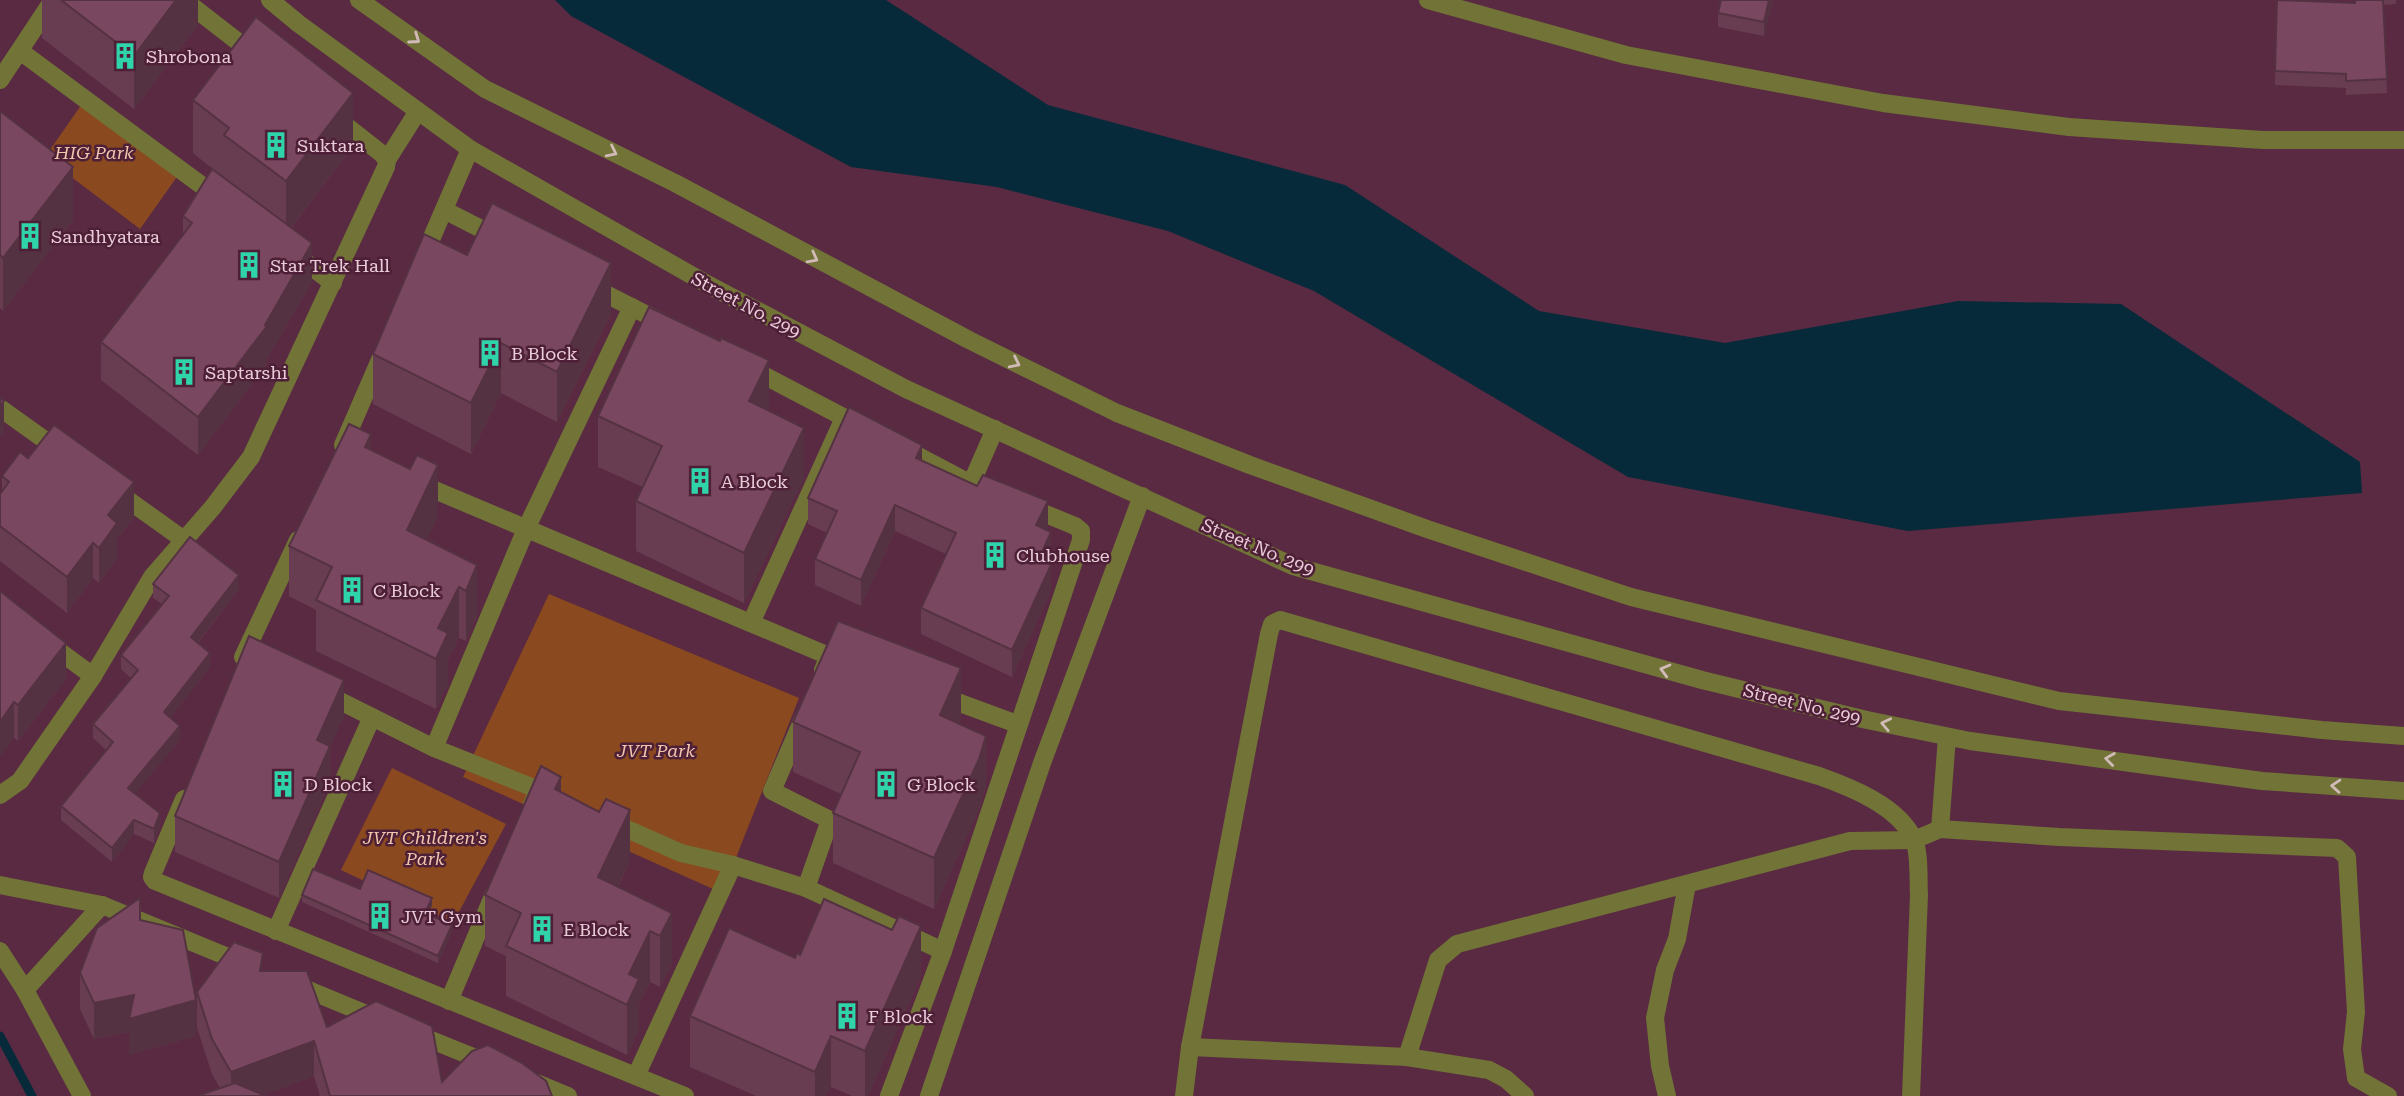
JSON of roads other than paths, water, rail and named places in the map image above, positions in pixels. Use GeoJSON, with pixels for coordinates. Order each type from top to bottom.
{"type":"FeatureCollection","features":[{"type":"Feature","properties":{"kind":"street"},"geometry":{"type":"LineString","coordinates":[[0,79],[54,0]]}},
{"type":"Feature","properties":{"kind":"street"},"geometry":{"type":"LineString","coordinates":[[184,0],[272,68]]}},
{"type":"Feature","properties":{"kind":"street","name":"Street No. 299"},"geometry":{"type":"LineString","coordinates":[[270,0],[470,149],[707,285],[906,389],[1293,566],[1702,680],[1947,737],[2262,781],[2404,791]]}},
{"type":"Feature","properties":{"kind":"street"},"geometry":{"type":"LineString","coordinates":[[359,0],[485,89],[675,183],[969,340],[1117,413],[1262,470],[1631,597],[2059,701],[2322,730],[2404,736]]}},
{"type":"Feature","properties":{"kind":"street"},"geometry":{"type":"LineString","coordinates":[[1428,0],[1626,55],[1883,103],[2069,127],[2263,140],[2404,140]]}},
{"type":"Feature","properties":{"kind":"street"},"geometry":{"type":"LineString","coordinates":[[20,51],[232,208]]}},
{"type":"Feature","properties":{"kind":"street"},"geometry":{"type":"LineString","coordinates":[[316,103],[387,160]]}},
{"type":"Feature","properties":{"kind":"street"},"geometry":{"type":"LineString","coordinates":[[0,795],[20,781],[93,676],[152,577],[251,457],[333,283],[387,160],[418,111]]}},
{"type":"Feature","properties":{"kind":"street"},"geometry":{"type":"LineString","coordinates":[[417,273],[470,149]]}},
{"type":"Feature","properties":{"kind":"street"},"geometry":{"type":"LineString","coordinates":[[444,210],[514,246]]}},
{"type":"Feature","properties":{"kind":"street"},"geometry":{"type":"LineString","coordinates":[[277,241],[333,283]]}},
{"type":"Feature","properties":{"kind":"street"},"geometry":{"type":"LineString","coordinates":[[573,277],[679,332]]}},
{"type":"Feature","properties":{"kind":"street"},"geometry":{"type":"LineString","coordinates":[[434,748],[526,529],[632,307]]}},
{"type":"Feature","properties":{"kind":"street"},"geometry":{"type":"LineString","coordinates":[[343,456],[390,337]]}},
{"type":"Feature","properties":{"kind":"street"},"geometry":{"type":"LineString","coordinates":[[738,362],[971,484],[1075,526],[1081,531],[1081,540],[1017,724],[943,951],[889,1096]]}},
{"type":"Feature","properties":{"kind":"street"},"geometry":{"type":"LineString","coordinates":[[0,408],[76,463]]}},
{"type":"Feature","properties":{"kind":"street"},"geometry":{"type":"LineString","coordinates":[[751,623],[844,418]]}},
{"type":"Feature","properties":{"kind":"street"},"geometry":{"type":"LineString","coordinates":[[971,484],[995,429]]}},
{"type":"Feature","properties":{"kind":"street"},"geometry":{"type":"LineString","coordinates":[[402,477],[836,658],[819,680]]}},
{"type":"Feature","properties":{"kind":"street"},"geometry":{"type":"LineString","coordinates":[[97,478],[184,540]]}},
{"type":"Feature","properties":{"kind":"street"},"geometry":{"type":"LineString","coordinates":[[929,1096],[1042,763],[1142,496]]}},
{"type":"Feature","properties":{"kind":"street"},"geometry":{"type":"LineString","coordinates":[[234,679],[250,656],[307,522]]}},
{"type":"Feature","properties":{"kind":"street"},"geometry":{"type":"LineString","coordinates":[[1184,1096],[1190,1047],[1269,634],[1272,624],[1280,620],[1819,776],[1861,792],[1883,806],[1914,840],[1919,895],[1911,1096]]}},
{"type":"Feature","properties":{"kind":"street"},"geometry":{"type":"LineString","coordinates":[[31,631],[93,676]]}},
{"type":"Feature","properties":{"kind":"street"},"geometry":{"type":"LineString","coordinates":[[314,688],[434,748],[545,792],[523,825]]}},
{"type":"Feature","properties":{"kind":"street"},"geometry":{"type":"LineString","coordinates":[[928,692],[1017,724]]}},
{"type":"Feature","properties":{"kind":"street"},"geometry":{"type":"LineString","coordinates":[[806,888],[830,820],[772,791],[808,705]]}},
{"type":"Feature","properties":{"kind":"street"},"geometry":{"type":"LineString","coordinates":[[276,931],[372,717]]}},
{"type":"Feature","properties":{"kind":"street"},"geometry":{"type":"LineString","coordinates":[[1940,829],[1947,737]]}},
{"type":"Feature","properties":{"kind":"street"},"geometry":{"type":"LineString","coordinates":[[191,782],[152,877],[155,881],[685,1096]]}},
{"type":"Feature","properties":{"kind":"street"},"geometry":{"type":"LineString","coordinates":[[598,816],[681,853],[733,865],[806,888],[943,951]]}},
{"type":"Feature","properties":{"kind":"street"},"geometry":{"type":"LineString","coordinates":[[1407,1057],[1438,960],[1457,944],[1850,841],[1914,840],[1940,829],[2059,837],[2337,848],[2347,857],[2356,1012],[2352,1049],[2356,1078],[2388,1096]]}},
{"type":"Feature","properties":{"kind":"street"},"geometry":{"type":"LineString","coordinates":[[636,1076],[733,865]]}},
{"type":"Feature","properties":{"kind":"street"},"geometry":{"type":"LineString","coordinates":[[449,1001],[502,875]]}},
{"type":"Feature","properties":{"kind":"street"},"geometry":{"type":"LineString","coordinates":[[1667,1096],[1660,1066],[1655,1018],[1665,970],[1677,939],[1687,884]]}},
{"type":"Feature","properties":{"kind":"street"},"geometry":{"type":"LineString","coordinates":[[0,885],[102,905],[257,969]]}},
{"type":"Feature","properties":{"kind":"street"},"geometry":{"type":"LineString","coordinates":[[25,990],[102,905]]}},
{"type":"Feature","properties":{"kind":"street"},"geometry":{"type":"LineString","coordinates":[[0,951],[25,990],[82,1096]]}},
{"type":"Feature","properties":{"kind":"street"},"geometry":{"type":"LineString","coordinates":[[283,979],[568,1096]]}},
{"type":"Feature","properties":{"kind":"street"},"geometry":{"type":"LineString","coordinates":[[1190,1047],[1407,1057],[1489,1070],[1506,1079],[1525,1096]]}},
{"type":"Feature","properties":{"kind":"water"},"geometry":{"type":"Polygon","coordinates":[[[555,0],[886,0],[1048,105],[1345,185],[1539,311],[1725,343],[1958,301],[2121,304],[2360,462],[2362,493],[1908,531],[1628,477],[1314,291],[1168,231],[997,187],[851,167],[571,16],[555,0]]]}},
{"type":"Feature","properties":{"kind":"waterway"},"geometry":{"type":"LineString","coordinates":[[0,1036],[32,1096]]}},
{"type":"Feature","properties":{"kind":"place","name":"Shrobona"},"geometry":{"type":"Point","coordinates":[125,56]}},
{"type":"Feature","properties":{"kind":"place","name":"Suktara"},"geometry":{"type":"Point","coordinates":[276,145]}},
{"type":"Feature","properties":{"kind":"place","name":"Sandhyatara"},"geometry":{"type":"Point","coordinates":[30,236]}},
{"type":"Feature","properties":{"kind":"place","name":"Star Trek Hall"},"geometry":{"type":"Point","coordinates":[249,265]}},
{"type":"Feature","properties":{"kind":"place","name":"B Block"},"geometry":{"type":"Point","coordinates":[490,353]}},
{"type":"Feature","properties":{"kind":"place","name":"Saptarshi"},"geometry":{"type":"Point","coordinates":[184,372]}},
{"type":"Feature","properties":{"kind":"place","name":"A Block"},"geometry":{"type":"Point","coordinates":[700,481]}},
{"type":"Feature","properties":{"kind":"place","name":"Clubhouse"},"geometry":{"type":"Point","coordinates":[995,555]}},
{"type":"Feature","properties":{"kind":"place","name":"C Block"},"geometry":{"type":"Point","coordinates":[352,590]}},
{"type":"Feature","properties":{"kind":"place","name":"D Block"},"geometry":{"type":"Point","coordinates":[283,784]}},
{"type":"Feature","properties":{"kind":"place","name":"G Block"},"geometry":{"type":"Point","coordinates":[886,784]}},
{"type":"Feature","properties":{"kind":"place","name":"JVT Gym"},"geometry":{"type":"Point","coordinates":[380,916]}},
{"type":"Feature","properties":{"kind":"place","name":"E Block"},"geometry":{"type":"Point","coordinates":[542,929]}},
{"type":"Feature","properties":{"kind":"place","name":"F Block"},"geometry":{"type":"Point","coordinates":[847,1016]}},
{"type":"Feature","properties":{"kind":"park label","name":"HIG Park"},"geometry":{"type":"Point","coordinates":[94,152]}},
{"type":"Feature","properties":{"kind":"park label","name":"JVT Park"},"geometry":{"type":"Point","coordinates":[656,750]}},
{"type":"Feature","properties":{"kind":"park label","name":"JVT Children's Park"},"geometry":{"type":"Point","coordinates":[425,847]}}]}
